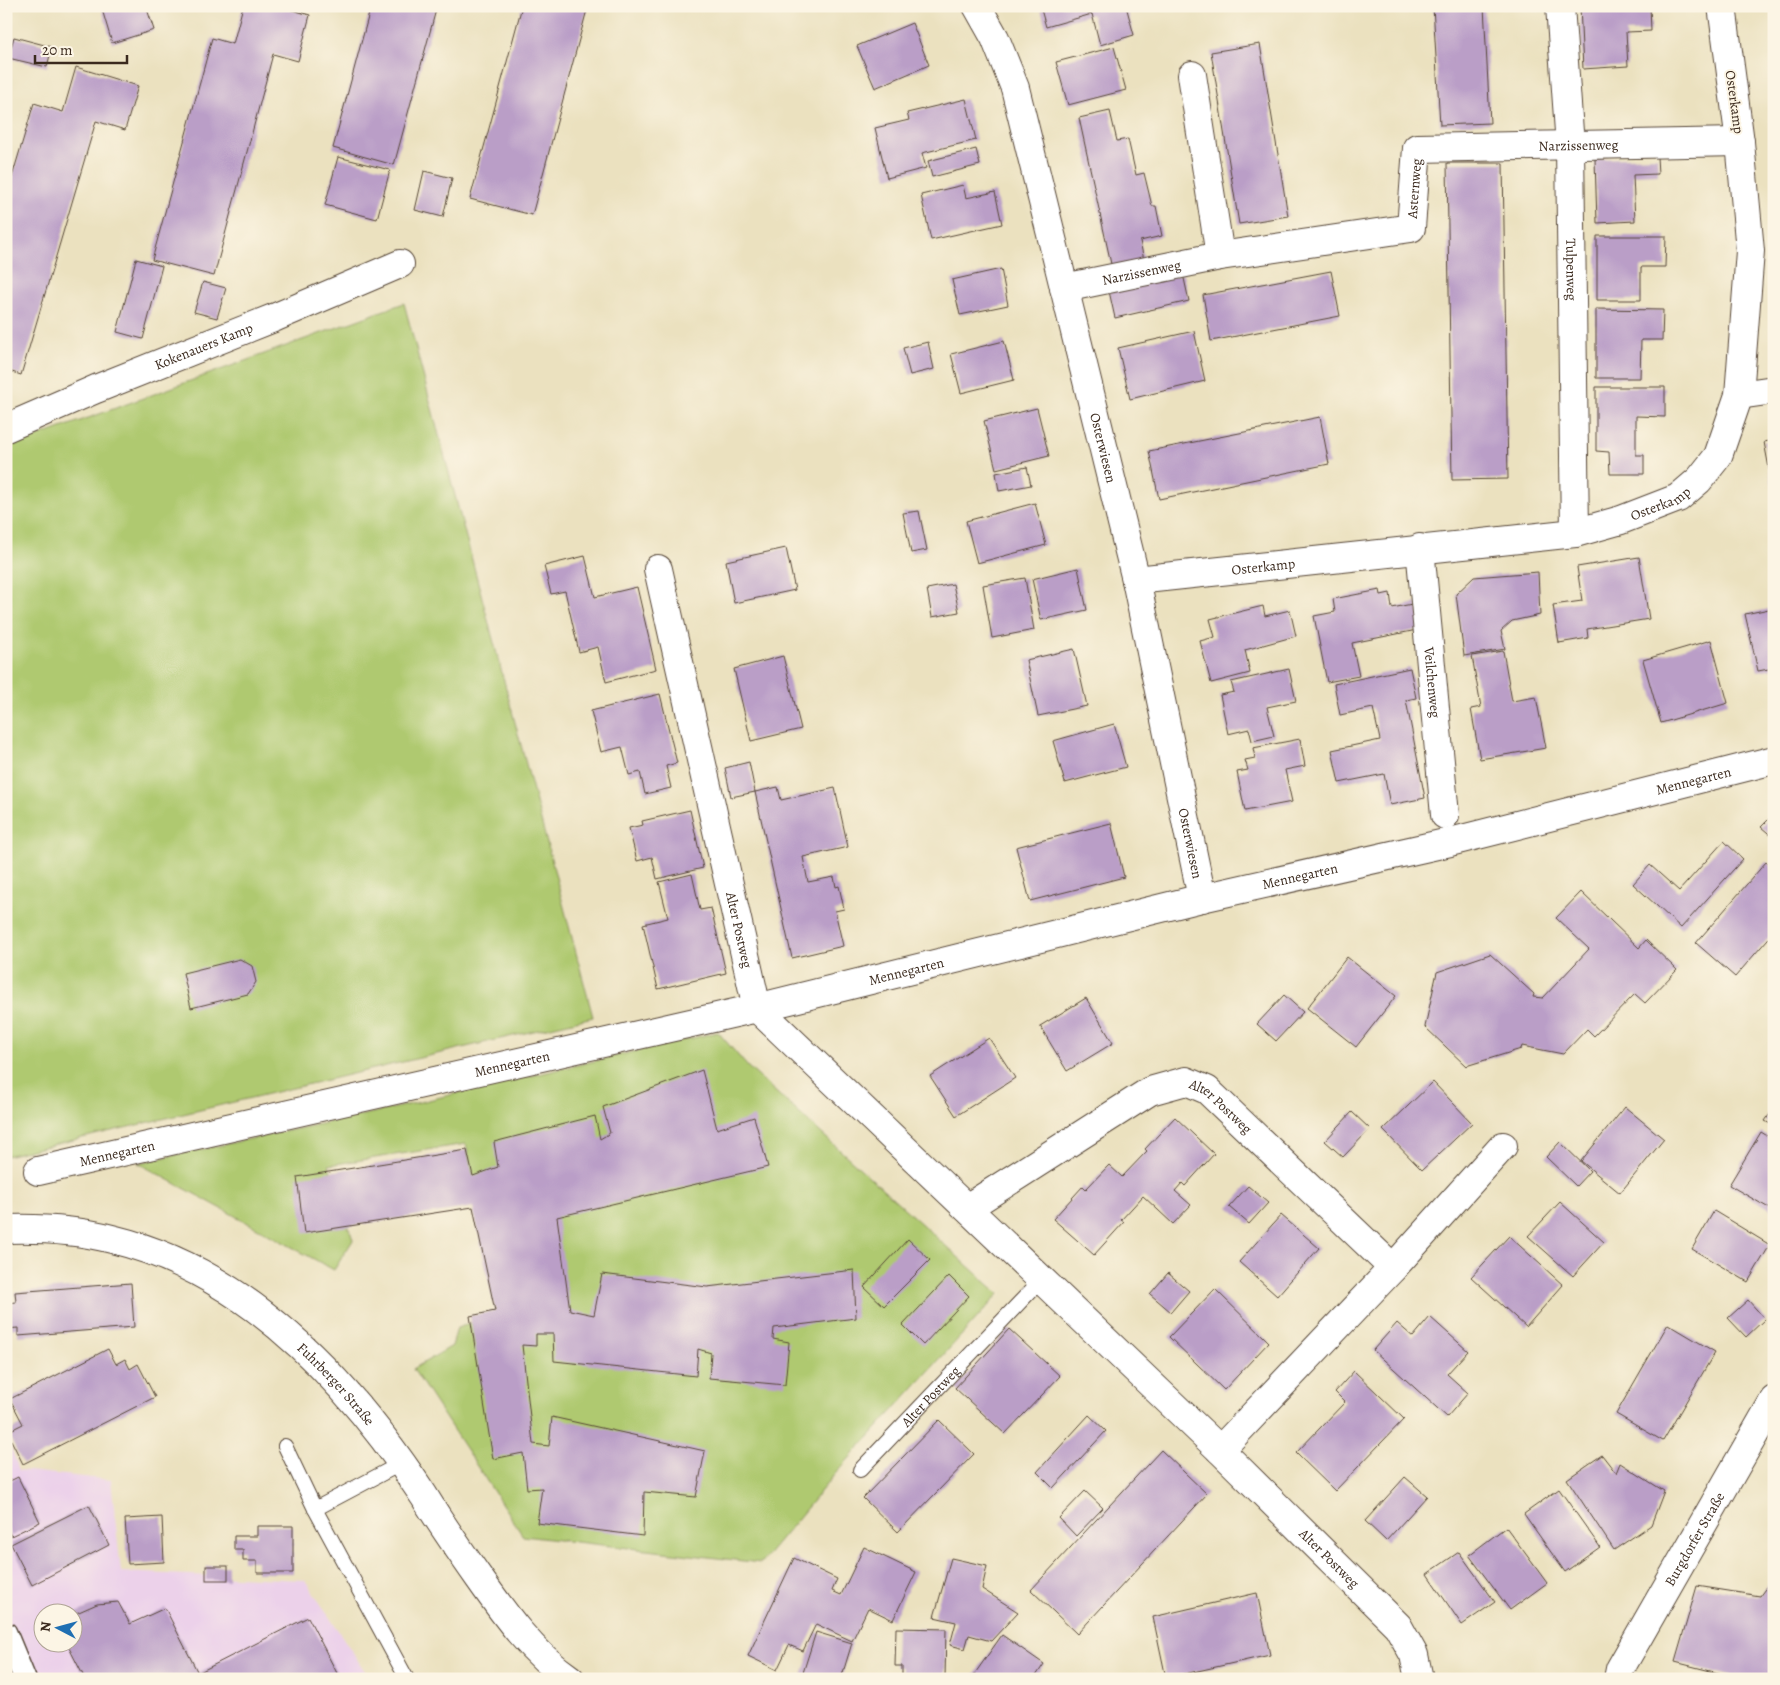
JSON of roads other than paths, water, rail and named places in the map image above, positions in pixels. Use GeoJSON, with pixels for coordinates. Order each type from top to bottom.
{"type":"FeatureCollection","features":[{"type":"Feature","properties":{"kind":"street","name":"Osterwiesen"},"geometry":{"type":"LineString","coordinates":[[977,6],[995,38],[1015,88],[1136,580],[1202,898]]}},
{"type":"Feature","properties":{"kind":"street","name":"Tulpenweg"},"geometry":{"type":"LineString","coordinates":[[1560,6],[1570,146],[1575,533]]}},
{"type":"Feature","properties":{"kind":"street","name":"Osterkamp"},"geometry":{"type":"LineString","coordinates":[[1136,580],[1420,548],[1575,533],[1621,520],[1678,498],[1699,480],[1718,456],[1739,395],[1750,251],[1740,142],[1722,6]]}},
{"type":"Feature","properties":{"kind":"street"},"geometry":{"type":"LineString","coordinates":[[1192,75],[1220,256]]}},
{"type":"Feature","properties":{"kind":"street","name":"Narzissenweg"},"geometry":{"type":"LineString","coordinates":[[1417,148],[1740,142]]}},
{"type":"Feature","properties":{"kind":"street","name":"Asternweg"},"geometry":{"type":"LineString","coordinates":[[1411,228],[1417,148]]}},
{"type":"Feature","properties":{"kind":"street","name":"Narzissenweg"},"geometry":{"type":"LineString","coordinates":[[1064,288],[1220,256],[1411,228]]}},
{"type":"Feature","properties":{"kind":"street","name":"Kokenauers Kamp"},"geometry":{"type":"LineString","coordinates":[[6,428],[400,264]]}},
{"type":"Feature","properties":{"kind":"street"},"geometry":{"type":"LineString","coordinates":[[1739,395],[1774,390]]}},
{"type":"Feature","properties":{"kind":"street","name":"Veilchenweg"},"geometry":{"type":"LineString","coordinates":[[1420,548],[1445,815]]}},
{"type":"Feature","properties":{"kind":"street","name":"Alter Postweg"},"geometry":{"type":"LineString","coordinates":[[658,569],[757,1008],[1220,1450],[1398,1626],[1414,1654],[1419,1679]]}},
{"type":"Feature","properties":{"kind":"street","name":"Mennegarten"},"geometry":{"type":"LineString","coordinates":[[38,1171],[757,1008],[1202,898],[1450,842],[1774,760]]}},
{"type":"Feature","properties":{"kind":"street","name":"Alter Postweg"},"geometry":{"type":"LineString","coordinates":[[967,1208],[1150,1091],[1186,1081],[1206,1090],[1393,1268]]}},
{"type":"Feature","properties":{"kind":"street"},"geometry":{"type":"LineString","coordinates":[[1220,1450],[1393,1268],[1503,1146]]}},
{"type":"Feature","properties":{"kind":"street","name":"Fuhrberger Straße"},"geometry":{"type":"LineString","coordinates":[[6,1228],[43,1228],[111,1238],[148,1249],[191,1267],[249,1303],[294,1339],[341,1386],[402,1463],[442,1525],[510,1621],[552,1666],[570,1679]]}},
{"type":"Feature","properties":{"kind":"street","name":"Burgdorfer Straße"},"geometry":{"type":"LineString","coordinates":[[1618,1679],[1620,1669],[1774,1400]]}},
{"type":"Feature","properties":{"kind":"street"},"geometry":{"type":"LineString","coordinates":[[6,1633],[25,1679]]}},
{"type":"Feature","properties":{"kind":"lane","name":"Alter Postweg"},"geometry":{"type":"LineString","coordinates":[[860,1470],[1042,1279]]}},
{"type":"Feature","properties":{"kind":"lane"},"geometry":{"type":"LineString","coordinates":[[285,1446],[315,1509],[407,1679]]}},
{"type":"Feature","properties":{"kind":"lane"},"geometry":{"type":"LineString","coordinates":[[315,1509],[402,1463]]}}]}
